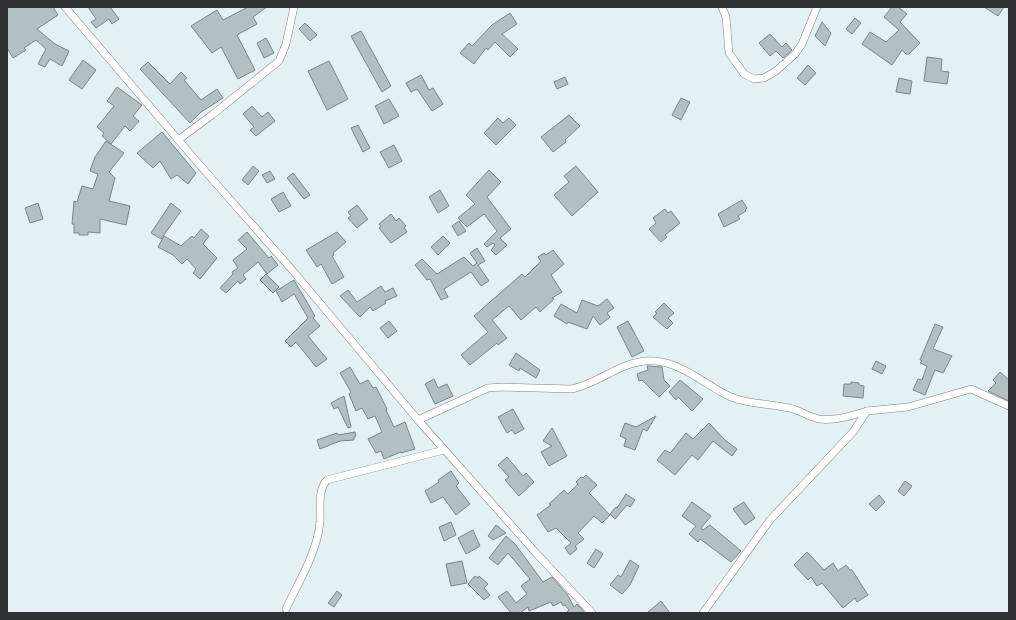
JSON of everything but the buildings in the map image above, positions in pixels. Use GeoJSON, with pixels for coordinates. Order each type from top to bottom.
{"type":"FeatureCollection","features":[{"type":"Feature","properties":{"kind":"street"},"geometry":{"type":"LineString","coordinates":[[64,7],[293,271],[444,450],[592,613]]}},
{"type":"Feature","properties":{"kind":"street"},"geometry":{"type":"LineString","coordinates":[[178,140],[212,115],[279,61],[286,44],[294,7]]}},
{"type":"Feature","properties":{"kind":"street"},"geometry":{"type":"LineString","coordinates":[[722,7],[726,17],[730,53],[744,74],[754,79],[764,78],[776,71],[794,54],[802,44],[817,7]]}},
{"type":"Feature","properties":{"kind":"street"},"geometry":{"type":"LineString","coordinates":[[418,420],[488,388],[572,389],[584,387],[631,364],[646,361],[666,363],[690,373],[724,394],[736,399],[794,409],[819,419],[841,419],[866,411],[908,407],[971,389],[1009,406]]}},
{"type":"Feature","properties":{"kind":"street"},"geometry":{"type":"LineString","coordinates":[[703,613],[770,520],[853,432],[866,411]]}},
{"type":"Feature","properties":{"kind":"street"},"geometry":{"type":"LineString","coordinates":[[286,609],[316,544],[320,522],[321,486],[327,480],[444,450]]}}]}
